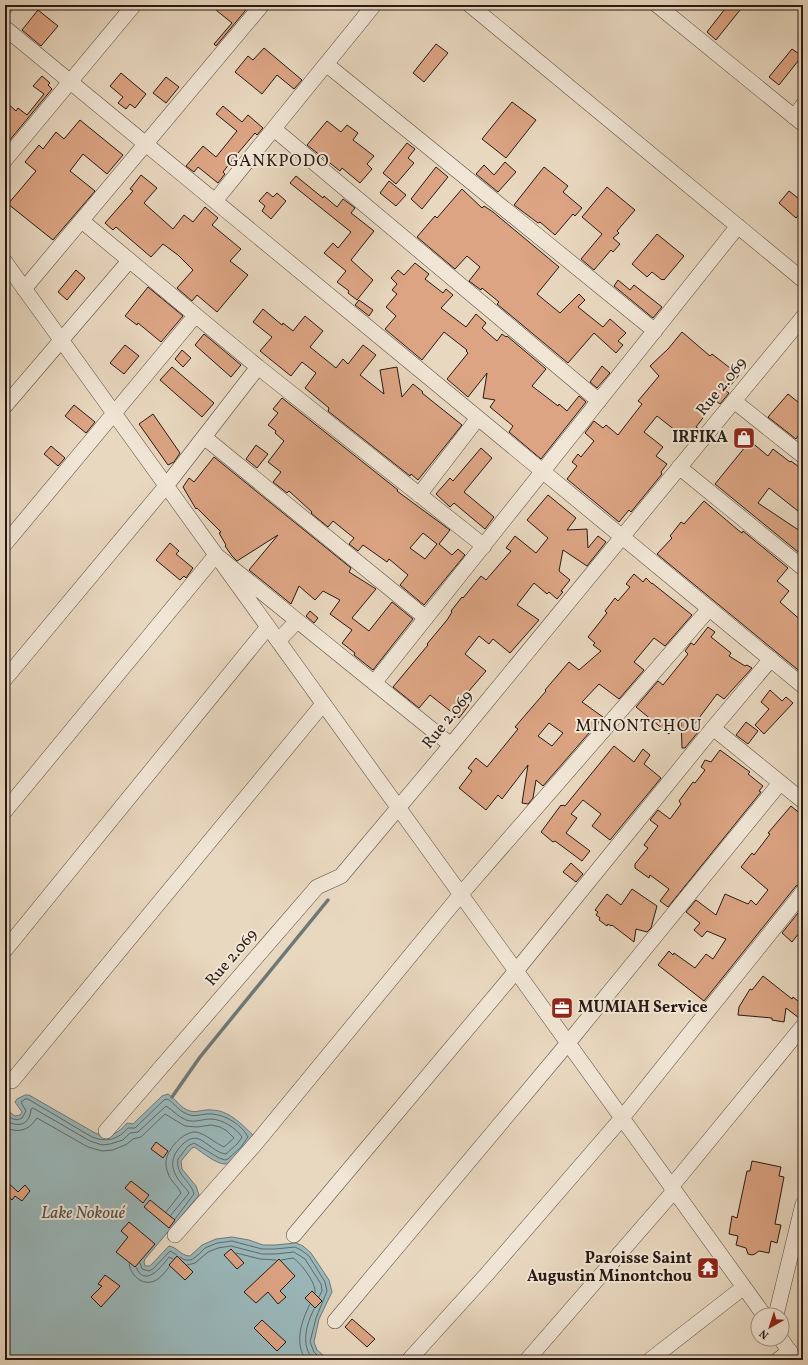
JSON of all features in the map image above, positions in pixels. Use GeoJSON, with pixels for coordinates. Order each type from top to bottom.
{"type":"FeatureCollection","features":[{"type":"Feature","properties":{"kind":"street"},"geometry":{"type":"LineString","coordinates":[[7,154],[70,82],[134,5]]}},
{"type":"Feature","properties":{"kind":"street"},"geometry":{"type":"LineString","coordinates":[[24,289],[262,5]]}},
{"type":"Feature","properties":{"kind":"street"},"geometry":{"type":"LineString","coordinates":[[215,201],[374,5]]}},
{"type":"Feature","properties":{"kind":"street"},"geometry":{"type":"LineString","coordinates":[[470,5],[803,280]]}},
{"type":"Feature","properties":{"kind":"street"},"geometry":{"type":"LineString","coordinates":[[657,5],[800,115]]}},
{"type":"Feature","properties":{"kind":"street"},"geometry":{"type":"LineString","coordinates":[[5,28],[803,686]]}},
{"type":"Feature","properties":{"kind":"street"},"geometry":{"type":"LineString","coordinates":[[326,64],[655,331]]}},
{"type":"Feature","properties":{"kind":"street"},"geometry":{"type":"LineString","coordinates":[[274,129],[599,401]]}},
{"type":"Feature","properties":{"kind":"street"},"geometry":{"type":"LineString","coordinates":[[82,221],[258,367],[484,546]]}},
{"type":"Feature","properties":{"kind":"street"},"geometry":{"type":"LineString","coordinates":[[374,683],[738,226]]}},
{"type":"Feature","properties":{"kind":"street"},"geometry":{"type":"LineString","coordinates":[[5,406],[129,261]]}},
{"type":"Feature","properties":{"kind":"street"},"geometry":{"type":"LineString","coordinates":[[5,262],[758,1307]]}},
{"type":"Feature","properties":{"kind":"street"},"geometry":{"type":"LineString","coordinates":[[5,544],[115,414],[195,316]]}},
{"type":"Feature","properties":{"kind":"street","name":"Rue 2.069"},"geometry":{"type":"LineString","coordinates":[[106,1131],[317,887],[341,876],[451,745],[803,317]]}},
{"type":"Feature","properties":{"kind":"street"},"geometry":{"type":"LineString","coordinates":[[5,678],[166,486],[258,367]]}},
{"type":"Feature","properties":{"kind":"street"},"geometry":{"type":"LineString","coordinates":[[734,401],[803,456]]}},
{"type":"Feature","properties":{"kind":"street"},"geometry":{"type":"LineString","coordinates":[[418,495],[478,418]]}},
{"type":"Feature","properties":{"kind":"street"},"geometry":{"type":"LineString","coordinates":[[204,437],[426,618]]}},
{"type":"Feature","properties":{"kind":"street"},"geometry":{"type":"LineString","coordinates":[[679,467],[803,568]]}},
{"type":"Feature","properties":{"kind":"street"},"geometry":{"type":"LineString","coordinates":[[216,555],[451,745]]}},
{"type":"Feature","properties":{"kind":"street"},"geometry":{"type":"LineString","coordinates":[[5,811],[216,555]]}},
{"type":"Feature","properties":{"kind":"street"},"geometry":{"type":"LineString","coordinates":[[175,1236],[257,1142],[461,894],[709,608]]}},
{"type":"Feature","properties":{"kind":"street"},"geometry":{"type":"LineString","coordinates":[[278,641],[297,621]]}},
{"type":"Feature","properties":{"kind":"street"},"geometry":{"type":"LineString","coordinates":[[5,950],[268,627]]}},
{"type":"Feature","properties":{"kind":"street"},"geometry":{"type":"LineString","coordinates":[[294,1235],[516,971],[712,728],[771,659]]}},
{"type":"Feature","properties":{"kind":"street"},"geometry":{"type":"LineString","coordinates":[[12,1081],[323,704]]}},
{"type":"Feature","properties":{"kind":"street"},"geometry":{"type":"LineString","coordinates":[[712,728],[803,801]]}},
{"type":"Feature","properties":{"kind":"street"},"geometry":{"type":"LineString","coordinates":[[335,1321],[568,1043],[780,783]]}},
{"type":"Feature","properties":{"kind":"street"},"geometry":{"type":"LineString","coordinates":[[409,1360],[487,1274],[622,1118],[803,892]]}},
{"type":"Feature","properties":{"kind":"street"},"geometry":{"type":"LineString","coordinates":[[527,1360],[673,1189],[803,1026]]}},
{"type":"Feature","properties":{"kind":"street"},"geometry":{"type":"LineString","coordinates":[[778,1307],[803,1208]]}},
{"type":"Feature","properties":{"kind":"street"},"geometry":{"type":"LineString","coordinates":[[650,1360],[744,1287]]}},
{"type":"Feature","properties":{"kind":"water","name":"Lake Nokoué"},"geometry":{"type":"Polygon","coordinates":[[[168,1094],[183,1108],[190,1111],[195,1112],[208,1110],[223,1112],[239,1122],[253,1135],[239,1153],[228,1163],[225,1164],[217,1162],[194,1147],[181,1161],[182,1169],[196,1186],[199,1195],[145,1259],[145,1266],[150,1266],[169,1246],[184,1255],[190,1256],[202,1245],[216,1239],[232,1237],[249,1240],[263,1245],[296,1243],[303,1246],[311,1253],[329,1280],[332,1292],[319,1319],[314,1342],[317,1350],[329,1360],[5,1360],[5,1109],[15,1116],[20,1115],[22,1112],[15,1102],[17,1099],[25,1095],[29,1095],[95,1133],[109,1135],[120,1130],[127,1123],[133,1124],[162,1096],[168,1094]]]}},
{"type":"Feature","properties":{"kind":"building"},"geometry":{"type":"Polygon","coordinates":[[[220,5],[250,5],[216,46],[214,44],[232,23],[216,10],[220,5]]]}},
{"type":"Feature","properties":{"kind":"building"},"geometry":{"type":"Polygon","coordinates":[[[728,5],[744,5],[716,40],[707,32],[728,5]]]}},
{"type":"Feature","properties":{"kind":"building"},"geometry":{"type":"Polygon","coordinates":[[[38,10],[58,26],[41,46],[22,30],[38,10]]]}},
{"type":"Feature","properties":{"kind":"building"},"geometry":{"type":"Polygon","coordinates":[[[436,44],[448,53],[424,82],[413,73],[436,44]]]}},
{"type":"Feature","properties":{"kind":"building"},"geometry":{"type":"Polygon","coordinates":[[[264,48],[302,80],[294,89],[277,75],[262,94],[235,72],[248,56],[253,60],[264,48]]]}},
{"type":"Feature","properties":{"kind":"building"},"geometry":{"type":"Polygon","coordinates":[[[792,49],[802,56],[779,85],[769,77],[792,49]]]}},
{"type":"Feature","properties":{"kind":"building"},"geometry":{"type":"Polygon","coordinates":[[[121,73],[146,94],[135,108],[130,104],[126,109],[118,103],[123,97],[110,86],[121,73]]]}},
{"type":"Feature","properties":{"kind":"building"},"geometry":{"type":"Polygon","coordinates":[[[42,76],[50,83],[48,85],[52,89],[9,141],[5,138],[5,124],[10,118],[5,113],[5,101],[16,111],[18,108],[27,115],[44,94],[33,86],[42,76]]]}},
{"type":"Feature","properties":{"kind":"building"},"geometry":{"type":"Polygon","coordinates":[[[166,77],[179,87],[166,103],[153,93],[166,77]]]}},
{"type":"Feature","properties":{"kind":"building"},"geometry":{"type":"Polygon","coordinates":[[[512,102],[536,120],[506,158],[482,139],[512,102]]]}},
{"type":"Feature","properties":{"kind":"building"},"geometry":{"type":"Polygon","coordinates":[[[223,106],[242,122],[248,115],[263,128],[257,135],[255,133],[238,153],[223,172],[225,174],[218,183],[198,167],[194,172],[186,166],[203,146],[216,157],[237,131],[216,114],[223,106]]]}},
{"type":"Feature","properties":{"kind":"building"},"geometry":{"type":"Polygon","coordinates":[[[80,120],[123,155],[107,174],[83,154],[70,171],[95,191],[53,240],[8,204],[36,171],[25,162],[39,145],[43,149],[56,132],[64,139],[80,120]]]}},
{"type":"Feature","properties":{"kind":"building"},"geometry":{"type":"Polygon","coordinates":[[[327,121],[341,132],[347,125],[358,133],[353,140],[374,156],[367,164],[372,169],[360,183],[342,168],[340,171],[307,145],[327,121]]]}},
{"type":"Feature","properties":{"kind":"building"},"geometry":{"type":"Polygon","coordinates":[[[407,143],[415,149],[408,158],[414,163],[396,184],[383,173],[407,143]]]}},
{"type":"Feature","properties":{"kind":"building"},"geometry":{"type":"Polygon","coordinates":[[[505,162],[516,172],[498,192],[476,174],[484,165],[494,175],[505,162]]]}},
{"type":"Feature","properties":{"kind":"building"},"geometry":{"type":"Polygon","coordinates":[[[436,167],[448,177],[422,209],[411,199],[436,167]]]}},
{"type":"Feature","properties":{"kind":"building"},"geometry":{"type":"Polygon","coordinates":[[[544,167],[568,186],[563,192],[582,208],[575,216],[573,214],[555,235],[540,222],[538,223],[514,205],[544,167]]]}},
{"type":"Feature","properties":{"kind":"building"},"geometry":{"type":"Polygon","coordinates":[[[141,175],[157,188],[144,203],[173,229],[184,215],[193,222],[205,207],[218,218],[212,225],[241,249],[230,261],[248,275],[217,312],[197,295],[192,301],[177,288],[193,270],[178,255],[163,244],[151,257],[116,227],[113,230],[105,223],[133,191],[130,189],[141,175]]]}},
{"type":"Feature","properties":{"kind":"building"},"geometry":{"type":"Polygon","coordinates":[[[296,176],[323,198],[324,196],[337,207],[343,199],[355,208],[351,213],[374,231],[351,260],[373,280],[357,300],[348,293],[349,291],[337,282],[346,271],[324,253],[333,243],[338,248],[351,232],[290,183],[296,176]]]}},
{"type":"Feature","properties":{"kind":"building"},"geometry":{"type":"Polygon","coordinates":[[[389,181],[406,195],[396,206],[380,193],[389,181]]]}},
{"type":"Feature","properties":{"kind":"building"},"geometry":{"type":"Polygon","coordinates":[[[607,187],[635,210],[617,231],[619,233],[613,238],[620,244],[613,252],[611,250],[594,270],[581,259],[602,234],[582,217],[607,187]]]}},
{"type":"Feature","properties":{"kind":"building"},"geometry":{"type":"Polygon","coordinates":[[[462,189],[482,208],[484,206],[493,212],[559,267],[537,294],[560,313],[579,294],[585,300],[578,307],[603,327],[610,319],[626,333],[618,341],[623,345],[616,353],[594,333],[568,363],[497,304],[499,302],[482,288],[481,290],[469,281],[480,267],[467,256],[455,269],[417,237],[435,216],[437,218],[462,189]]]}},
{"type":"Feature","properties":{"kind":"building"},"geometry":{"type":"Polygon","coordinates":[[[789,191],[803,202],[803,210],[796,218],[779,203],[789,191]]]}},
{"type":"Feature","properties":{"kind":"building"},"geometry":{"type":"Polygon","coordinates":[[[267,192],[273,197],[277,193],[286,201],[271,219],[262,211],[265,206],[259,201],[267,192]]]}},
{"type":"Feature","properties":{"kind":"building"},"geometry":{"type":"Polygon","coordinates":[[[657,234],[684,256],[664,280],[652,272],[647,277],[632,264],[657,234]]]}},
{"type":"Feature","properties":{"kind":"building"},"geometry":{"type":"Polygon","coordinates":[[[415,263],[429,274],[425,279],[443,293],[446,289],[453,295],[441,308],[466,327],[476,314],[486,323],[482,328],[497,341],[502,334],[506,337],[507,336],[546,369],[532,386],[567,411],[579,396],[586,402],[541,459],[509,432],[513,426],[490,407],[495,400],[483,398],[487,373],[468,397],[447,379],[468,353],[466,351],[467,350],[444,332],[422,360],[385,329],[396,316],[386,307],[397,294],[392,290],[397,284],[391,278],[398,270],[404,275],[415,263]]]}},
{"type":"Feature","properties":{"kind":"building"},"geometry":{"type":"Polygon","coordinates":[[[76,270],[85,278],[67,300],[58,292],[76,270]]]}},
{"type":"Feature","properties":{"kind":"building"},"geometry":{"type":"Polygon","coordinates":[[[618,280],[630,290],[634,285],[662,307],[653,318],[614,286],[618,280]]]}},
{"type":"Feature","properties":{"kind":"building"},"geometry":{"type":"Polygon","coordinates":[[[148,287],[183,316],[161,342],[138,323],[137,325],[125,316],[148,287]]]}},
{"type":"Feature","properties":{"kind":"building"},"geometry":{"type":"Polygon","coordinates":[[[359,300],[373,310],[369,316],[355,305],[359,300]]]}},
{"type":"Feature","properties":{"kind":"building"},"geometry":{"type":"Polygon","coordinates":[[[263,309],[282,325],[283,323],[293,331],[305,316],[323,331],[310,347],[336,368],[343,359],[348,364],[363,345],[376,355],[360,375],[384,394],[380,370],[397,367],[402,397],[413,384],[462,425],[418,480],[411,474],[410,476],[328,411],[329,408],[305,388],[316,373],[302,362],[291,376],[260,351],[272,337],[253,322],[263,309]]]}},
{"type":"Feature","properties":{"kind":"building"},"geometry":{"type":"Polygon","coordinates":[[[682,332],[710,356],[712,354],[739,375],[726,391],[729,393],[720,404],[716,401],[696,427],[699,429],[689,441],[657,416],[644,432],[663,447],[656,456],[667,464],[661,472],[662,474],[631,512],[629,510],[619,522],[567,479],[577,466],[572,462],[578,454],[581,457],[594,441],[585,433],[594,421],[603,428],[606,425],[618,435],[642,404],[638,401],[659,376],[650,366],[668,349],[682,332]]]}},
{"type":"Feature","properties":{"kind":"building"},"geometry":{"type":"Polygon","coordinates":[[[204,334],[241,365],[231,377],[195,345],[204,334]]]}},
{"type":"Feature","properties":{"kind":"building"},"geometry":{"type":"Polygon","coordinates":[[[125,345],[139,356],[124,374],[110,363],[125,345]]]}},
{"type":"Feature","properties":{"kind":"building"},"geometry":{"type":"Polygon","coordinates":[[[182,350],[191,358],[183,367],[175,359],[182,350]]]}},
{"type":"Feature","properties":{"kind":"building"},"geometry":{"type":"Polygon","coordinates":[[[602,366],[610,373],[597,388],[590,382],[602,366]]]}},
{"type":"Feature","properties":{"kind":"building"},"geometry":{"type":"Polygon","coordinates":[[[172,367],[214,403],[202,417],[160,380],[172,367]]]}},
{"type":"Feature","properties":{"kind":"building"},"geometry":{"type":"Polygon","coordinates":[[[788,394],[803,406],[803,429],[796,439],[768,417],[788,394]]]}},
{"type":"Feature","properties":{"kind":"building"},"geometry":{"type":"Polygon","coordinates":[[[282,398],[398,490],[397,491],[450,530],[439,544],[452,555],[458,549],[465,555],[424,605],[400,585],[408,575],[389,559],[387,562],[363,545],[358,551],[349,544],[354,538],[333,521],[328,527],[311,513],[312,512],[289,491],[287,493],[273,482],[281,472],[268,462],[284,441],[275,433],[276,431],[268,425],[278,413],[273,409],[282,398]],[[423,533],[410,548],[425,559],[437,544],[423,533]]]}},
{"type":"Feature","properties":{"kind":"building"},"geometry":{"type":"Polygon","coordinates":[[[74,405],[95,422],[86,433],[65,416],[74,405]]]}},
{"type":"Feature","properties":{"kind":"building"},"geometry":{"type":"Polygon","coordinates":[[[153,414],[180,453],[174,462],[168,465],[139,424],[153,414]]]}},
{"type":"Feature","properties":{"kind":"building"},"geometry":{"type":"Polygon","coordinates":[[[750,441],[768,456],[773,449],[803,470],[803,515],[769,488],[758,503],[803,533],[803,556],[715,484],[750,441]]]}},
{"type":"Feature","properties":{"kind":"building"},"geometry":{"type":"Polygon","coordinates":[[[256,445],[268,454],[257,468],[246,459],[256,445]]]}},
{"type":"Feature","properties":{"kind":"building"},"geometry":{"type":"Polygon","coordinates":[[[51,446],[65,458],[58,466],[44,454],[51,446]]]}},
{"type":"Feature","properties":{"kind":"building"},"geometry":{"type":"Polygon","coordinates":[[[481,448],[492,458],[464,492],[494,517],[485,529],[454,503],[450,507],[436,494],[450,478],[453,481],[481,448]]]}},
{"type":"Feature","properties":{"kind":"building"},"geometry":{"type":"Polygon","coordinates":[[[214,457],[351,568],[349,572],[376,589],[352,618],[369,631],[392,602],[413,619],[373,670],[342,643],[352,630],[330,614],[340,600],[323,591],[315,600],[299,586],[291,604],[249,570],[278,535],[237,561],[225,546],[226,545],[219,533],[221,532],[197,508],[196,509],[183,487],[189,478],[194,482],[214,457]]]}},
{"type":"Feature","properties":{"kind":"building"},"geometry":{"type":"Polygon","coordinates":[[[548,495],[576,518],[567,530],[587,529],[588,548],[598,536],[606,542],[587,566],[563,550],[559,571],[570,580],[561,591],[563,592],[557,599],[549,592],[547,594],[534,583],[517,605],[539,620],[510,653],[493,639],[489,644],[479,636],[465,654],[486,671],[462,699],[469,705],[459,718],[430,695],[419,708],[393,687],[428,645],[427,644],[447,620],[452,612],[451,611],[462,597],[463,598],[481,576],[486,580],[511,551],[506,548],[515,536],[536,553],[548,538],[527,520],[548,495]]]}},
{"type":"Feature","properties":{"kind":"building"},"geometry":{"type":"Polygon","coordinates":[[[704,501],[738,530],[742,533],[743,531],[788,568],[777,581],[789,591],[780,602],[803,622],[803,674],[657,554],[672,538],[670,536],[681,522],[684,524],[704,501]]]}},
{"type":"Feature","properties":{"kind":"building"},"geometry":{"type":"Polygon","coordinates":[[[170,543],[179,551],[176,554],[193,568],[186,578],[184,576],[180,580],[156,560],[170,543]]]}},
{"type":"Feature","properties":{"kind":"building"},"geometry":{"type":"Polygon","coordinates":[[[634,574],[643,582],[646,578],[692,615],[665,646],[654,638],[634,662],[644,670],[619,699],[599,684],[582,702],[603,717],[543,786],[536,780],[533,798],[528,804],[522,803],[528,765],[502,799],[498,795],[486,810],[459,788],[472,771],[468,768],[476,758],[487,767],[518,729],[515,727],[569,662],[579,670],[601,651],[593,645],[595,643],[588,637],[607,613],[605,611],[615,598],[618,601],[630,587],[626,584],[634,574]],[[549,723],[538,736],[552,746],[563,733],[549,723]]]}},
{"type":"Feature","properties":{"kind":"building"},"geometry":{"type":"Polygon","coordinates":[[[310,611],[318,618],[314,623],[306,616],[310,611]]]}},
{"type":"Feature","properties":{"kind":"building"},"geometry":{"type":"Polygon","coordinates":[[[708,627],[715,632],[711,637],[731,653],[729,656],[745,666],[747,665],[752,668],[724,699],[717,694],[693,726],[699,731],[685,748],[682,748],[681,718],[669,734],[636,707],[658,681],[663,685],[688,654],[685,651],[691,643],[694,645],[708,627]]]}},
{"type":"Feature","properties":{"kind":"building"},"geometry":{"type":"Polygon","coordinates":[[[770,690],[782,701],[786,697],[793,703],[764,734],[755,725],[769,709],[761,702],[770,690]]]}},
{"type":"Feature","properties":{"kind":"building"},"geometry":{"type":"Polygon","coordinates":[[[746,722],[758,731],[748,744],[736,735],[746,722]]]}},
{"type":"Feature","properties":{"kind":"building"},"geometry":{"type":"Polygon","coordinates":[[[614,746],[634,762],[643,749],[650,755],[644,764],[661,778],[610,840],[592,826],[601,814],[583,800],[571,814],[577,818],[566,833],[590,851],[582,861],[555,841],[553,842],[541,832],[561,805],[565,806],[614,746]]]}},
{"type":"Feature","properties":{"kind":"building"},"geometry":{"type":"Polygon","coordinates":[[[720,750],[750,772],[748,774],[763,786],[759,791],[761,792],[668,907],[660,901],[669,889],[650,875],[649,878],[635,868],[635,864],[648,848],[644,845],[658,826],[650,820],[658,810],[670,819],[681,804],[679,801],[693,782],[695,783],[705,770],[701,767],[705,760],[711,762],[720,750]]]}},
{"type":"Feature","properties":{"kind":"building"},"geometry":{"type":"Polygon","coordinates":[[[791,806],[803,816],[803,883],[796,886],[704,1001],[658,965],[669,951],[695,968],[706,954],[713,959],[726,939],[707,931],[702,937],[694,930],[700,923],[686,912],[696,900],[716,915],[725,894],[748,904],[751,900],[756,905],[768,890],[741,867],[752,853],[754,855],[770,834],[768,833],[791,806]]]}},
{"type":"Feature","properties":{"kind":"building"},"geometry":{"type":"Polygon","coordinates":[[[571,863],[583,874],[576,882],[563,872],[571,863]]]}},
{"type":"Feature","properties":{"kind":"building"},"geometry":{"type":"Polygon","coordinates":[[[632,889],[657,906],[651,928],[647,932],[636,929],[634,942],[612,925],[611,926],[608,924],[607,926],[599,920],[600,918],[596,915],[598,912],[595,910],[607,894],[621,905],[632,889]]]}},
{"type":"Feature","properties":{"kind":"building"},"geometry":{"type":"Polygon","coordinates":[[[798,913],[803,917],[803,928],[792,942],[782,933],[798,913]]]}},
{"type":"Feature","properties":{"kind":"building"},"geometry":{"type":"Polygon","coordinates":[[[763,976],[792,999],[793,997],[803,1005],[803,1017],[799,1018],[786,1008],[784,1022],[772,1020],[772,1018],[738,1015],[739,1007],[750,989],[752,990],[763,976]]]}},
{"type":"Feature","properties":{"kind":"building"},"geometry":{"type":"Polygon","coordinates":[[[156,1142],[168,1151],[163,1158],[151,1149],[156,1142]]]}},
{"type":"Feature","properties":{"kind":"building"},"geometry":{"type":"Polygon","coordinates":[[[752,1161],[781,1167],[779,1176],[784,1177],[775,1224],[781,1225],[777,1243],[771,1241],[769,1253],[759,1251],[752,1255],[748,1254],[746,1248],[736,1245],[738,1236],[729,1234],[732,1216],[737,1218],[747,1171],[750,1171],[752,1161]]]}},
{"type":"Feature","properties":{"kind":"building"},"geometry":{"type":"Polygon","coordinates":[[[5,1180],[18,1192],[25,1185],[30,1191],[22,1201],[15,1196],[12,1200],[5,1194],[5,1180]]]}},
{"type":"Feature","properties":{"kind":"building"},"geometry":{"type":"Polygon","coordinates":[[[131,1181],[149,1195],[143,1203],[125,1188],[131,1181]]]}},
{"type":"Feature","properties":{"kind":"building"},"geometry":{"type":"Polygon","coordinates":[[[150,1200],[175,1220],[169,1228],[144,1207],[150,1200]]]}},
{"type":"Feature","properties":{"kind":"building"},"geometry":{"type":"Polygon","coordinates":[[[129,1222],[155,1244],[135,1267],[116,1252],[128,1237],[121,1231],[129,1222]]]}},
{"type":"Feature","properties":{"kind":"building"},"geometry":{"type":"Polygon","coordinates":[[[231,1249],[244,1263],[237,1269],[224,1255],[231,1249]]]}},
{"type":"Feature","properties":{"kind":"building"},"geometry":{"type":"Polygon","coordinates":[[[177,1256],[193,1272],[185,1280],[169,1265],[177,1256]]]}},
{"type":"Feature","properties":{"kind":"building"},"geometry":{"type":"Polygon","coordinates":[[[279,1259],[295,1276],[280,1291],[286,1297],[278,1304],[268,1292],[256,1303],[244,1292],[279,1259]]]}},
{"type":"Feature","properties":{"kind":"building"},"geometry":{"type":"Polygon","coordinates":[[[105,1275],[120,1286],[101,1307],[91,1297],[102,1286],[98,1284],[105,1275]]]}},
{"type":"Feature","properties":{"kind":"building"},"geometry":{"type":"Polygon","coordinates":[[[312,1291],[322,1301],[315,1308],[305,1298],[312,1291]]]}},
{"type":"Feature","properties":{"kind":"building"},"geometry":{"type":"Polygon","coordinates":[[[352,1319],[375,1339],[367,1347],[345,1327],[352,1319]]]}},
{"type":"Feature","properties":{"kind":"building"},"geometry":{"type":"Polygon","coordinates":[[[262,1320],[286,1342],[277,1351],[254,1328],[262,1320]]]}},
{"type":"Feature","properties":{"kind":"waterway"},"geometry":{"type":"LineString","coordinates":[[172,1097],[200,1057],[328,900]]}},
{"type":"Feature","properties":{"kind":"place","name":"IRFIKA"},"geometry":{"type":"Point","coordinates":[744,438]}},
{"type":"Feature","properties":{"kind":"place","name":"MUMIAH Service"},"geometry":{"type":"Point","coordinates":[562,1008]}},
{"type":"Feature","properties":{"kind":"place","name":"Paroisse Saint Augustin Minontchou"},"geometry":{"type":"Point","coordinates":[708,1268]}},
{"type":"Feature","properties":{"kind":"district","name":"GANKPODO"},"geometry":{"type":"Point","coordinates":[278,161]}},
{"type":"Feature","properties":{"kind":"district","name":"MINONTCHOU"},"geometry":{"type":"Point","coordinates":[639,726]}}]}
